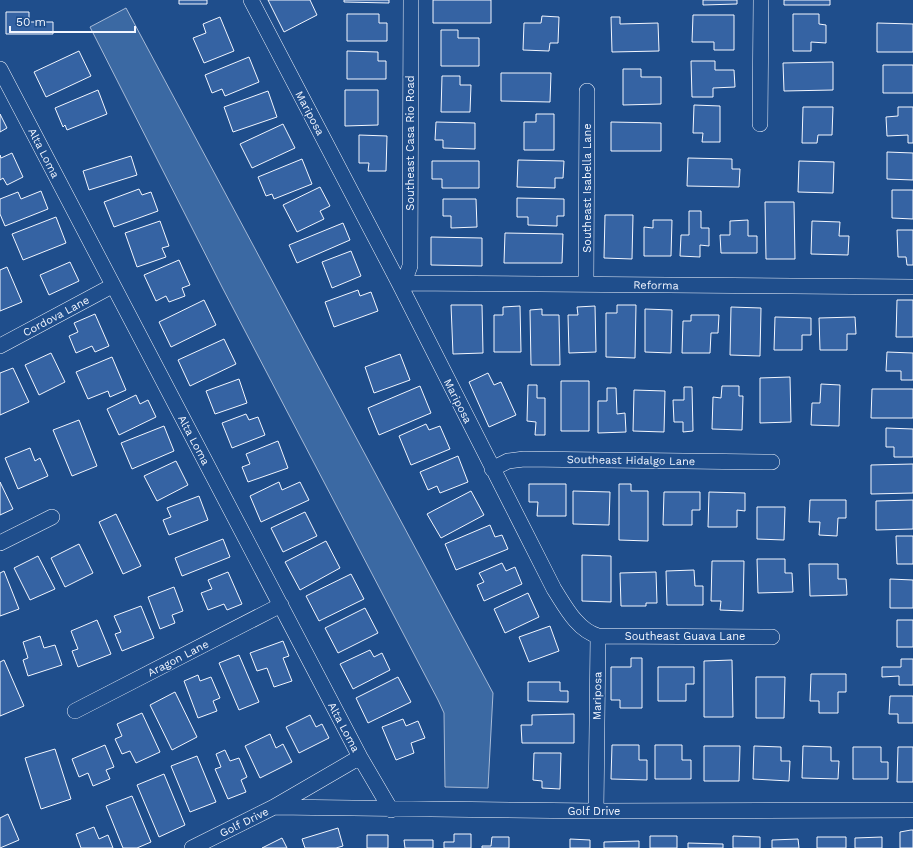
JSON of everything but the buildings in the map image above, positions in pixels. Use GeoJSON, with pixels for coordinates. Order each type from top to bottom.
{"type":"FeatureCollection","features":[{"type":"Feature","properties":{"kind":"street","name":"Mariposa"},"geometry":{"type":"LineString","coordinates":[[251,0],[399,283],[554,589],[581,625],[590,634],[598,636],[596,811]]}},
{"type":"Feature","properties":{"kind":"street","name":"Southeast Casa Rio Road"},"geometry":{"type":"LineString","coordinates":[[399,283],[407,274],[410,266],[411,0]]}},
{"type":"Feature","properties":{"kind":"street"},"geometry":{"type":"LineString","coordinates":[[760,124],[761,0]]}},
{"type":"Feature","properties":{"kind":"street","name":"Alta Loma"},"geometry":{"type":"LineString","coordinates":[[0,69],[112,286],[360,757],[391,810]]}},
{"type":"Feature","properties":{"kind":"street","name":"Southeast Isabella Lane"},"geometry":{"type":"LineString","coordinates":[[586,284],[587,91]]}},
{"type":"Feature","properties":{"kind":"street","name":"Reforma"},"geometry":{"type":"LineString","coordinates":[[399,283],[913,287]]}},
{"type":"Feature","properties":{"kind":"street","name":"Cordova Lane"},"geometry":{"type":"LineString","coordinates":[[0,346],[112,286]]}},
{"type":"Feature","properties":{"kind":"street","name":"Southeast Hidalgo Lane"},"geometry":{"type":"LineString","coordinates":[[492,469],[508,461],[524,459],[772,462]]}},
{"type":"Feature","properties":{"kind":"street"},"geometry":{"type":"LineString","coordinates":[[0,543],[52,517]]}},
{"type":"Feature","properties":{"kind":"street","name":"Aragon Lane"},"geometry":{"type":"LineString","coordinates":[[75,711],[281,605]]}},
{"type":"Feature","properties":{"kind":"street","name":"Southeast Guava Lane"},"geometry":{"type":"LineString","coordinates":[[598,636],[772,637]]}},
{"type":"Feature","properties":{"kind":"street","name":"Golf Drive"},"geometry":{"type":"LineString","coordinates":[[192,848],[274,807],[360,757]]}},
{"type":"Feature","properties":{"kind":"street","name":"Golf Drive"},"geometry":{"type":"LineString","coordinates":[[274,807],[391,810],[596,811],[913,810]]}},
{"type":"Feature","properties":{"kind":"water"},"geometry":{"type":"Polygon","coordinates":[[[126,8],[493,693],[488,788],[445,787],[444,713],[438,700],[222,287],[90,27],[126,8]]]}}]}
